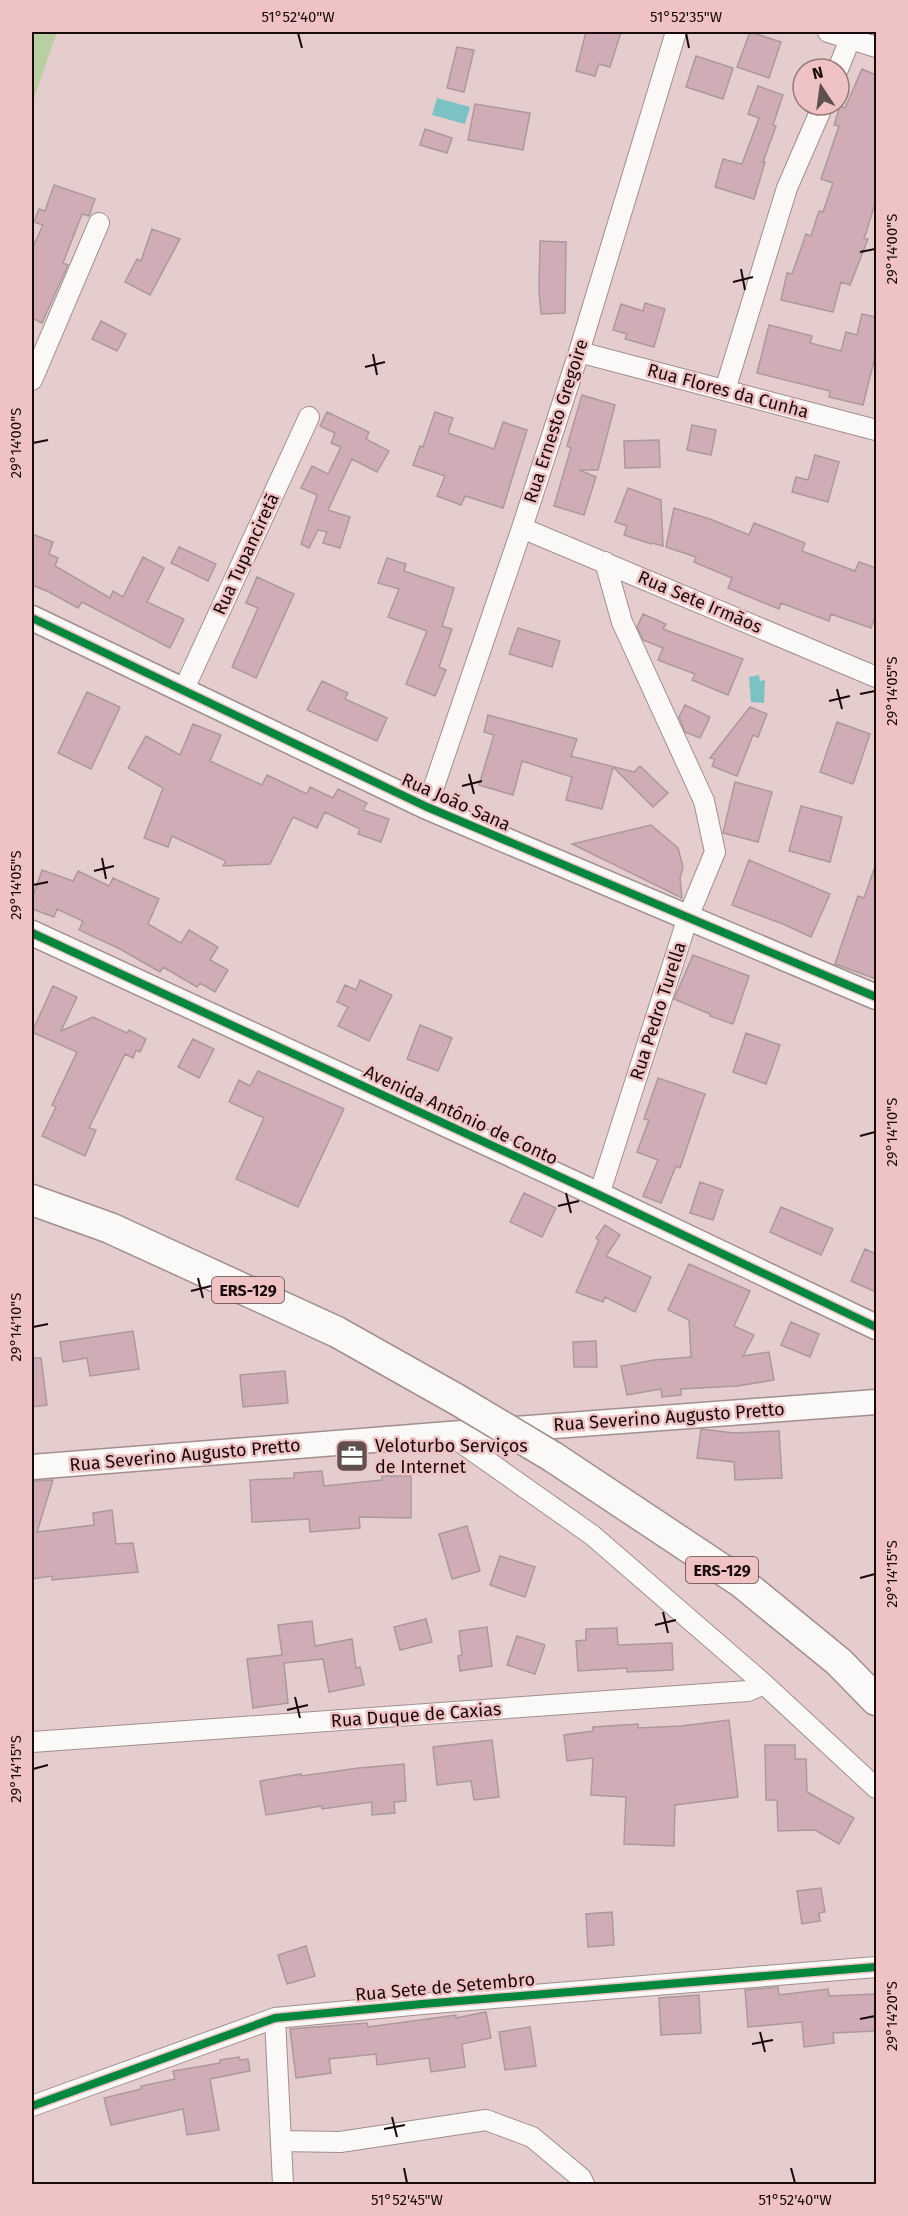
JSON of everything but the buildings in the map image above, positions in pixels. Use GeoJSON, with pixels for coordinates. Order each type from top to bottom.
{"type":"FeatureCollection","features":[{"type":"Feature","properties":{"kind":"main road","name":"ERS-129"},"geometry":{"type":"LineString","coordinates":[[32,1200],[110,1228],[337,1332],[456,1399],[553,1457],[741,1582],[839,1662],[876,1700]]}},
{"type":"Feature","properties":{"kind":"street","name":"Rua Ernesto Gregoire"},"geometry":{"type":"LineString","coordinates":[[427,807],[579,352],[676,32]]}},
{"type":"Feature","properties":{"kind":"street"},"geometry":{"type":"LineString","coordinates":[[828,32],[852,35],[876,47]]}},
{"type":"Feature","properties":{"kind":"street"},"geometry":{"type":"LineString","coordinates":[[843,57],[852,35]]}},
{"type":"Feature","properties":{"kind":"street"},"geometry":{"type":"LineString","coordinates":[[725,390],[788,188],[818,117]]}},
{"type":"Feature","properties":{"kind":"street"},"geometry":{"type":"LineString","coordinates":[[32,380],[99,223]]}},
{"type":"Feature","properties":{"kind":"street","name":"Rua Flores da Cunha"},"geometry":{"type":"LineString","coordinates":[[579,352],[876,430]]}},
{"type":"Feature","properties":{"kind":"street","name":"Rua Tupanciretã"},"geometry":{"type":"LineString","coordinates":[[183,691],[309,417]]}},
{"type":"Feature","properties":{"kind":"street","name":"Rua Sete Irmãos"},"geometry":{"type":"LineString","coordinates":[[522,528],[876,677]]}},
{"type":"Feature","properties":{"kind":"street","name":"Rua Pedro Turella"},"geometry":{"type":"LineString","coordinates":[[599,1195],[688,917],[715,852],[704,801],[622,622],[605,562]]}},
{"type":"Feature","properties":{"kind":"street","name":"Rua João Sana"},"geometry":{"type":"LineString","coordinates":[[32,618],[427,807],[876,997]]}},
{"type":"Feature","properties":{"kind":"street","name":"Avenida Antônio de Conto"},"geometry":{"type":"LineString","coordinates":[[32,933],[599,1195],[876,1327]]}},
{"type":"Feature","properties":{"kind":"street","name":"Rua Severino Augusto Pretto"},"geometry":{"type":"LineString","coordinates":[[32,1467],[876,1402]]}},
{"type":"Feature","properties":{"kind":"street"},"geometry":{"type":"LineString","coordinates":[[448,1434],[592,1535],[764,1684],[876,1788]]}},
{"type":"Feature","properties":{"kind":"street","name":"Rua Duque de Caxias"},"geometry":{"type":"LineString","coordinates":[[32,1742],[748,1691],[764,1684]]}},
{"type":"Feature","properties":{"kind":"street","name":"Rua Sete de Setembro"},"geometry":{"type":"LineString","coordinates":[[32,2106],[275,2018],[876,1967]]}},
{"type":"Feature","properties":{"kind":"street"},"geometry":{"type":"LineString","coordinates":[[275,2018],[283,2184]]}},
{"type":"Feature","properties":{"kind":"street"},"geometry":{"type":"LineString","coordinates":[[281,2140],[340,2142],[486,2120],[532,2137],[581,2178],[584,2184]]}},
{"type":"Feature","properties":{"kind":"green space"},"geometry":{"type":"Polygon","coordinates":[[[32,32],[57,32],[32,104],[32,32]]]}},
{"type":"Feature","properties":{"kind":"water"},"geometry":{"type":"Polygon","coordinates":[[[437,98],[470,107],[465,124],[432,115],[437,98]]]}},
{"type":"Feature","properties":{"kind":"water"},"geometry":{"type":"Polygon","coordinates":[[[759,675],[760,681],[765,680],[764,703],[751,702],[749,677],[759,675]]]}},
{"type":"Feature","properties":{"kind":"cycle path"},"geometry":{"type":"LineString","coordinates":[[32,618],[427,807],[876,997]]}},
{"type":"Feature","properties":{"kind":"cycle path"},"geometry":{"type":"LineString","coordinates":[[32,933],[599,1195],[876,1327]]}},
{"type":"Feature","properties":{"kind":"cycle path"},"geometry":{"type":"LineString","coordinates":[[32,2106],[275,2018],[876,1967]]}},
{"type":"Feature","properties":{"kind":"place","name":"Veloturbo Serviços de Internet"},"geometry":{"type":"Point","coordinates":[352,1456]}}]}
